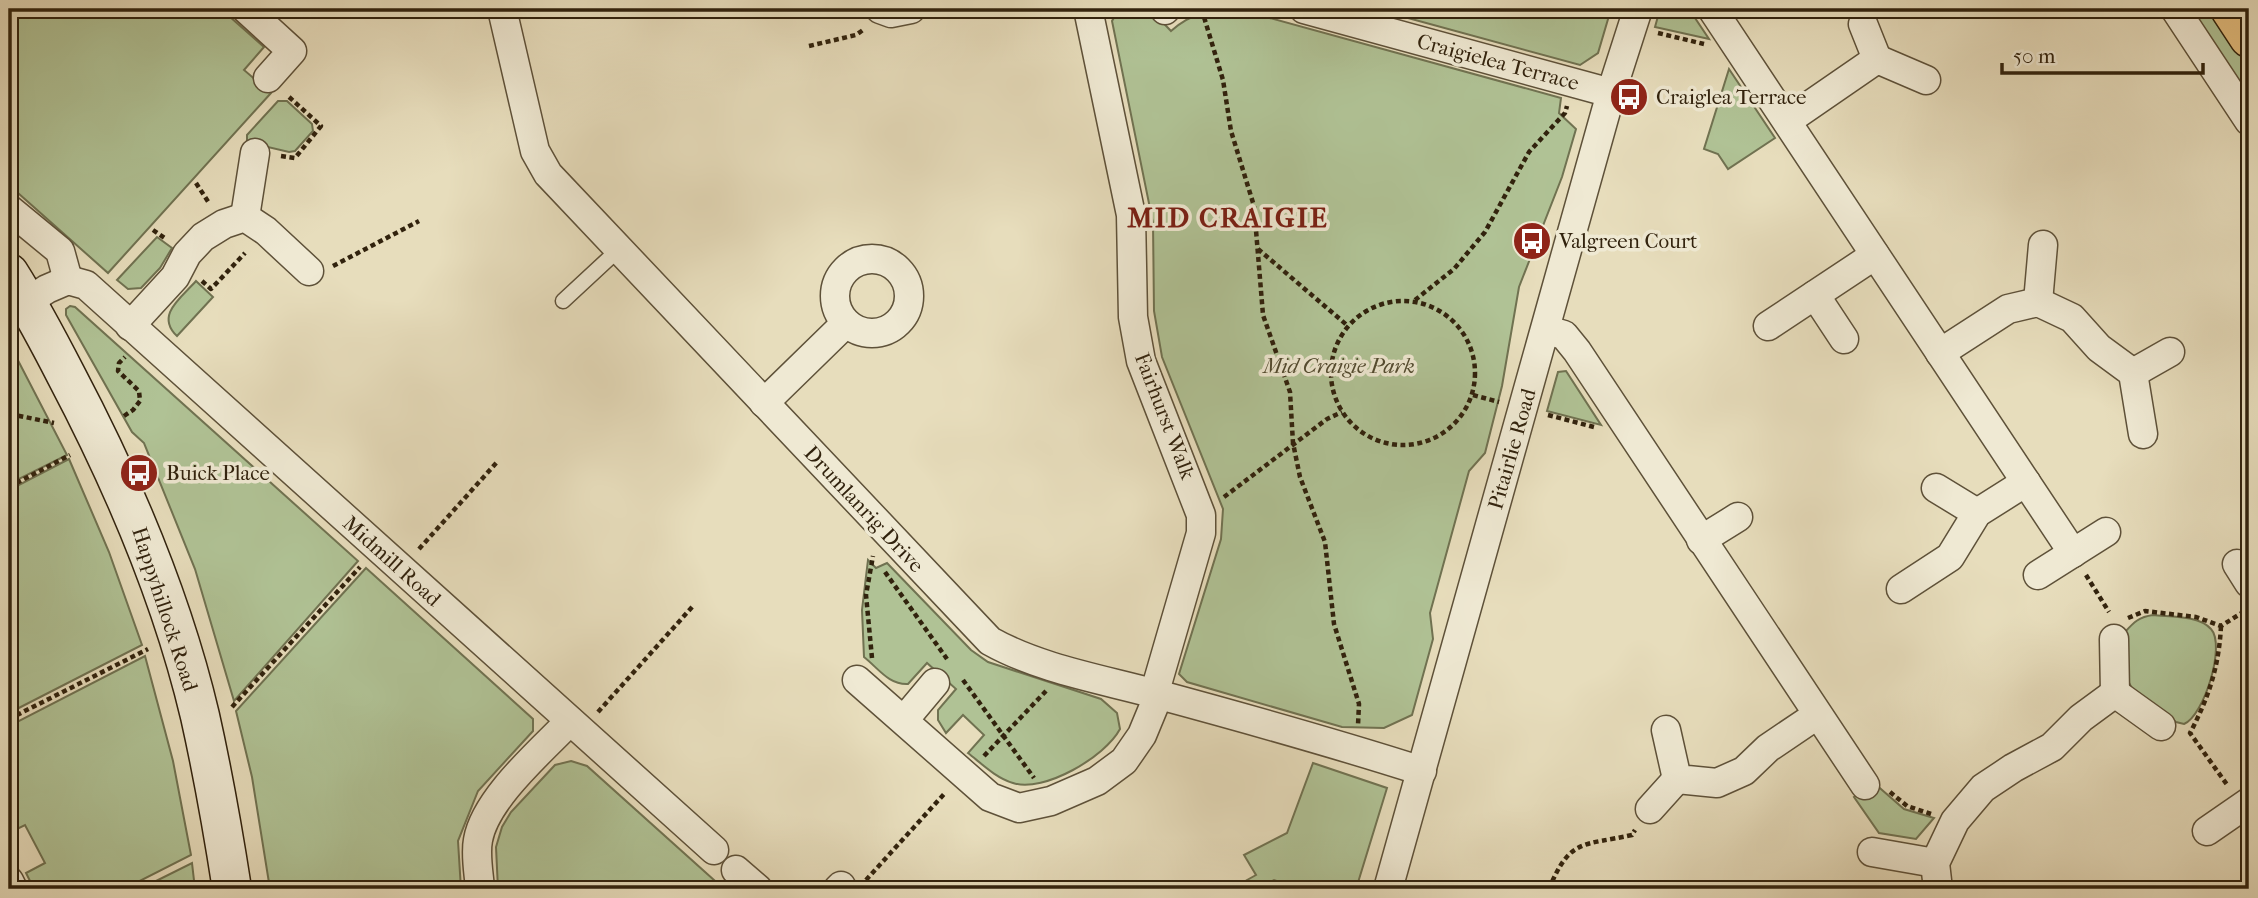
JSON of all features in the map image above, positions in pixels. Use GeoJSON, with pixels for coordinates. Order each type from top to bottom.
{"type":"FeatureCollection","features":[{"type":"Feature","properties":{"kind":"highway"},"geometry":{"type":"LineString","coordinates":[[2230,9],[2249,38]]}},
{"type":"Feature","properties":{"kind":"street"},"geometry":{"type":"LineString","coordinates":[[246,9],[292,51],[275,85]]}},
{"type":"Feature","properties":{"kind":"street","name":"Drumlanrig Drive"},"geometry":{"type":"LineString","coordinates":[[502,9],[535,151],[548,174],[990,641],[1007,651],[1065,669],[1422,771]]}},
{"type":"Feature","properties":{"kind":"street","name":"Fairhurst Walk"},"geometry":{"type":"LineString","coordinates":[[857,680],[990,797],[1019,808],[1051,801],[1097,781],[1124,761],[1142,735],[1154,706],[1155,694],[1201,533],[1201,515],[1142,362],[1133,317],[1131,215],[1087,9]]}},
{"type":"Feature","properties":{"kind":"street","name":"Craigielea Terrace"},"geometry":{"type":"LineString","coordinates":[[1304,9],[1611,93]]}},
{"type":"Feature","properties":{"kind":"street"},"geometry":{"type":"LineString","coordinates":[[1712,9],[2073,553]]}},
{"type":"Feature","properties":{"kind":"street"},"geometry":{"type":"LineString","coordinates":[[2175,9],[2249,121]]}},
{"type":"Feature","properties":{"kind":"street","name":"Pitairlie Road"},"geometry":{"type":"LineString","coordinates":[[1388,889],[1547,330],[1611,93],[1635,18]]}},
{"type":"Feature","properties":{"kind":"street"},"geometry":{"type":"LineString","coordinates":[[1863,24],[1877,59],[1926,80]]}},
{"type":"Feature","properties":{"kind":"street"},"geometry":{"type":"LineString","coordinates":[[1787,121],[1877,59]]}},
{"type":"Feature","properties":{"kind":"street"},"geometry":{"type":"LineString","coordinates":[[245,217],[255,153]]}},
{"type":"Feature","properties":{"kind":"street"},"geometry":{"type":"LineString","coordinates":[[9,209],[60,251],[68,281],[47,289],[18,287]]}},
{"type":"Feature","properties":{"kind":"street"},"geometry":{"type":"LineString","coordinates":[[130,338],[175,277],[187,254],[203,237],[224,223],[245,217],[266,231],[309,271]]}},
{"type":"Feature","properties":{"kind":"street"},"geometry":{"type":"LineString","coordinates":[[2038,302],[2043,245]]}},
{"type":"Feature","properties":{"kind":"street"},"geometry":{"type":"LineString","coordinates":[[1768,326],[1875,254]]}},
{"type":"Feature","properties":{"kind":"street","name":"Midmill Road"},"geometry":{"type":"LineString","coordinates":[[68,281],[86,285],[130,338],[582,718],[714,849]]}},
{"type":"Feature","properties":{"kind":"street","name":"Happyhillock Road"},"geometry":{"type":"LineString","coordinates":[[18,287],[84,410],[131,506],[169,610],[200,714],[232,889]]}},
{"type":"Feature","properties":{"kind":"street"},"geometry":{"type":"LineString","coordinates":[[1815,295],[1844,339]]}},
{"type":"Feature","properties":{"kind":"street"},"geometry":{"type":"LineString","coordinates":[[1940,354],[2008,309],[2038,302],[2072,318],[2099,348],[2133,373],[2143,434]]}},
{"type":"Feature","properties":{"kind":"street"},"geometry":{"type":"LineString","coordinates":[[764,402],[846,323]]}},
{"type":"Feature","properties":{"kind":"street"},"geometry":{"type":"LineString","coordinates":[[1547,330],[1564,335],[1577,351],[1865,785]]}},
{"type":"Feature","properties":{"kind":"street"},"geometry":{"type":"LineString","coordinates":[[2133,373],[2170,352]]}},
{"type":"Feature","properties":{"kind":"street"},"geometry":{"type":"LineString","coordinates":[[1901,589],[1950,557],[1977,513],[2026,482]]}},
{"type":"Feature","properties":{"kind":"street"},"geometry":{"type":"LineString","coordinates":[[1936,488],[1977,513]]}},
{"type":"Feature","properties":{"kind":"street"},"geometry":{"type":"LineString","coordinates":[[1701,540],[1738,517]]}},
{"type":"Feature","properties":{"kind":"street"},"geometry":{"type":"LineString","coordinates":[[2038,575],[2106,532]]}},
{"type":"Feature","properties":{"kind":"street"},"geometry":{"type":"LineString","coordinates":[[2115,693],[2118,627]]}},
{"type":"Feature","properties":{"kind":"street"},"geometry":{"type":"LineString","coordinates":[[904,720],[935,683]]}},
{"type":"Feature","properties":{"kind":"street"},"geometry":{"type":"LineString","coordinates":[[2115,693],[2161,726]]}},
{"type":"Feature","properties":{"kind":"street"},"geometry":{"type":"LineString","coordinates":[[1872,852],[1936,876],[1955,821],[1983,788],[2052,747],[2081,718],[2115,693]]}},
{"type":"Feature","properties":{"kind":"street"},"geometry":{"type":"LineString","coordinates":[[1677,779],[1717,783],[1744,771],[1768,748],[1817,715]]}},
{"type":"Feature","properties":{"kind":"street"},"geometry":{"type":"LineString","coordinates":[[480,889],[478,841],[486,816],[502,793],[582,718]]}},
{"type":"Feature","properties":{"kind":"street"},"geometry":{"type":"LineString","coordinates":[[1666,730],[1677,779]]}},
{"type":"Feature","properties":{"kind":"street"},"geometry":{"type":"LineString","coordinates":[[1650,809],[1677,779]]}},
{"type":"Feature","properties":{"kind":"street"},"geometry":{"type":"LineString","coordinates":[[2207,831],[2247,808]]}},
{"type":"Feature","properties":{"kind":"street"},"geometry":{"type":"LineString","coordinates":[[736,870],[758,889]]}},
{"type":"Feature","properties":{"kind":"street"},"geometry":{"type":"LineString","coordinates":[[9,881],[13,889]]}},
{"type":"Feature","properties":{"kind":"lane"},"geometry":{"type":"LineString","coordinates":[[564,301],[619,249]]}},
{"type":"Feature","properties":{"kind":"path"},"geometry":{"type":"LineString","coordinates":[[1204,9],[1223,80],[1231,131],[1254,206],[1263,316],[1290,392],[1293,443],[1300,477],[1325,542],[1334,624],[1359,704],[1357,751]]}},
{"type":"Feature","properties":{"kind":"path"},"geometry":{"type":"LineString","coordinates":[[809,46],[856,35],[894,10]]}},
{"type":"Feature","properties":{"kind":"path"},"geometry":{"type":"LineString","coordinates":[[1635,18],[1712,46],[1729,35]]}},
{"type":"Feature","properties":{"kind":"path"},"geometry":{"type":"LineString","coordinates":[[1414,301],[1454,270],[1485,232],[1528,152],[1565,113],[1573,82]]}},
{"type":"Feature","properties":{"kind":"path"},"geometry":{"type":"LineString","coordinates":[[255,153],[295,158],[321,126],[275,85]]}},
{"type":"Feature","properties":{"kind":"path"},"geometry":{"type":"LineString","coordinates":[[309,271],[325,270],[419,221]]}},
{"type":"Feature","properties":{"kind":"path"},"geometry":{"type":"LineString","coordinates":[[1257,249],[1348,326]]}},
{"type":"Feature","properties":{"kind":"path"},"geometry":{"type":"LineString","coordinates":[[196,276],[211,289],[245,253]]}},
{"type":"Feature","properties":{"kind":"path"},"geometry":{"type":"LineString","coordinates":[[1414,301],[1438,309],[1458,324],[1471,346],[1476,371],[1473,396],[1462,416],[1445,433],[1424,443],[1401,446],[1378,441],[1358,430],[1342,412],[1333,391],[1331,368],[1336,346],[1348,326],[1366,310],[1390,302],[1414,301]]}},
{"type":"Feature","properties":{"kind":"path"},"geometry":{"type":"LineString","coordinates":[[117,421],[133,410],[140,401],[139,391],[118,371],[130,338]]}},
{"type":"Feature","properties":{"kind":"path"},"geometry":{"type":"LineString","coordinates":[[1201,515],[1293,443],[1326,419],[1342,412]]}},
{"type":"Feature","properties":{"kind":"path"},"geometry":{"type":"LineString","coordinates":[[9,413],[57,424]]}},
{"type":"Feature","properties":{"kind":"path"},"geometry":{"type":"LineString","coordinates":[[9,487],[73,453]]}},
{"type":"Feature","properties":{"kind":"path"},"geometry":{"type":"LineString","coordinates":[[414,554],[498,461]]}},
{"type":"Feature","properties":{"kind":"path"},"geometry":{"type":"LineString","coordinates":[[2073,553],[2118,627],[2145,611],[2196,617],[2221,626]]}},
{"type":"Feature","properties":{"kind":"path"},"geometry":{"type":"LineString","coordinates":[[857,680],[873,663],[866,595],[873,556]]}},
{"type":"Feature","properties":{"kind":"path"},"geometry":{"type":"LineString","coordinates":[[232,707],[365,561]]}},
{"type":"Feature","properties":{"kind":"path"},"geometry":{"type":"LineString","coordinates":[[2245,585],[2221,626],[2220,650],[2207,700],[2190,733],[2247,808]]}},
{"type":"Feature","properties":{"kind":"path"},"geometry":{"type":"LineString","coordinates":[[582,718],[693,606]]}},
{"type":"Feature","properties":{"kind":"path"},"geometry":{"type":"LineString","coordinates":[[9,719],[148,648]]}},
{"type":"Feature","properties":{"kind":"path"},"geometry":{"type":"LineString","coordinates":[[846,887],[1004,737],[1065,669]]}},
{"type":"Feature","properties":{"kind":"path"},"geometry":{"type":"LineString","coordinates":[[1865,785],[1875,778],[1907,806],[1955,821]]}},
{"type":"Feature","properties":{"kind":"path"},"geometry":{"type":"LineString","coordinates":[[1549,889],[1559,864],[1574,848],[1632,835],[1650,809]]}},
{"type":"Feature","properties":{"kind":"green space"},"geometry":{"type":"Polygon","coordinates":[[[9,9],[221,9],[264,47],[244,70],[271,93],[108,273],[9,185],[9,9]]]}},
{"type":"Feature","properties":{"kind":"green space","name":"Mid Craigie Park"},"geometry":{"type":"Polygon","coordinates":[[[1119,9],[1150,9],[1171,31],[1202,13],[1237,9],[1561,98],[1559,113],[1576,129],[1562,177],[1519,287],[1502,386],[1485,453],[1469,471],[1430,613],[1433,639],[1412,715],[1384,728],[1342,727],[1187,682],[1179,674],[1221,539],[1223,509],[1162,357],[1154,311],[1153,223],[1112,21],[1119,9]]]}},
{"type":"Feature","properties":{"kind":"green space"},"geometry":{"type":"Polygon","coordinates":[[[1375,9],[1611,9],[1598,53],[1580,65],[1375,9]]]}},
{"type":"Feature","properties":{"kind":"green space"},"geometry":{"type":"Polygon","coordinates":[[[1660,9],[1689,9],[1709,39],[1655,27],[1660,9]]]}},
{"type":"Feature","properties":{"kind":"green space"},"geometry":{"type":"Polygon","coordinates":[[[2191,9],[2213,9],[2249,64],[2249,97],[2191,9]]]}},
{"type":"Feature","properties":{"kind":"green space"},"geometry":{"type":"Polygon","coordinates":[[[1729,69],[1775,138],[1728,169],[1718,154],[1704,149],[1729,69]]]}},
{"type":"Feature","properties":{"kind":"green space"},"geometry":{"type":"Polygon","coordinates":[[[278,101],[287,101],[312,124],[313,131],[295,151],[247,142],[247,135],[278,101]]]}},
{"type":"Feature","properties":{"kind":"green space"},"geometry":{"type":"Polygon","coordinates":[[[157,237],[172,248],[160,268],[141,288],[128,289],[117,280],[157,237]]]}},
{"type":"Feature","properties":{"kind":"green space"},"geometry":{"type":"Polygon","coordinates":[[[196,281],[213,297],[177,336],[171,328],[169,314],[196,281]]]}},
{"type":"Feature","properties":{"kind":"green space"},"geometry":{"type":"Polygon","coordinates":[[[75,307],[358,561],[234,701],[195,569],[144,443],[132,432],[66,315],[66,309],[75,307]]]}},
{"type":"Feature","properties":{"kind":"green space"},"geometry":{"type":"Polygon","coordinates":[[[9,343],[67,455],[13,482],[9,480],[9,343]]]}},
{"type":"Feature","properties":{"kind":"green space"},"geometry":{"type":"Polygon","coordinates":[[[1566,371],[1601,425],[1547,411],[1558,372],[1566,371]]]}},
{"type":"Feature","properties":{"kind":"green space"},"geometry":{"type":"Polygon","coordinates":[[[69,459],[109,552],[142,645],[9,713],[9,490],[69,459]]]}},
{"type":"Feature","properties":{"kind":"green space"},"geometry":{"type":"Polygon","coordinates":[[[868,560],[876,568],[887,563],[971,650],[988,662],[1101,699],[1117,713],[1120,729],[1101,751],[1057,778],[1026,785],[1007,781],[995,774],[968,753],[984,735],[963,715],[946,733],[938,720],[938,710],[956,689],[927,663],[908,684],[901,684],[884,675],[864,657],[862,610],[868,560]]]}},
{"type":"Feature","properties":{"kind":"green space"},"geometry":{"type":"Polygon","coordinates":[[[366,568],[533,719],[533,731],[478,791],[458,841],[461,889],[270,889],[252,777],[236,711],[366,568]]]}},
{"type":"Feature","properties":{"kind":"green space"},"geometry":{"type":"Polygon","coordinates":[[[2153,615],[2199,621],[2211,629],[2215,637],[2216,649],[2211,680],[2199,708],[2184,724],[2176,722],[2133,690],[2128,681],[2125,632],[2137,620],[2153,615]]]}},
{"type":"Feature","properties":{"kind":"green space"},"geometry":{"type":"Polygon","coordinates":[[[145,656],[173,761],[191,855],[124,889],[34,889],[26,873],[45,863],[25,825],[9,833],[9,726],[145,656]]]}},
{"type":"Feature","properties":{"kind":"green space"},"geometry":{"type":"Polygon","coordinates":[[[571,761],[587,766],[724,889],[498,889],[496,847],[502,827],[511,812],[555,765],[571,761]]]}},
{"type":"Feature","properties":{"kind":"green space"},"geometry":{"type":"Polygon","coordinates":[[[1313,763],[1387,788],[1356,889],[1301,889],[1274,880],[1257,889],[1231,889],[1256,875],[1244,855],[1287,833],[1313,763]]]}},
{"type":"Feature","properties":{"kind":"green space"},"geometry":{"type":"Polygon","coordinates":[[[1874,783],[1904,809],[1934,818],[1916,839],[1879,833],[1854,797],[1874,783]]]}},
{"type":"Feature","properties":{"kind":"green space"},"geometry":{"type":"Polygon","coordinates":[[[192,863],[195,889],[140,889],[192,863]]]}},
{"type":"Feature","properties":{"kind":"place","name":"Craiglea Terrace"},"geometry":{"type":"Point","coordinates":[1629,97]}},
{"type":"Feature","properties":{"kind":"place","name":"Valgreen Court"},"geometry":{"type":"Point","coordinates":[1532,241]}},
{"type":"Feature","properties":{"kind":"place","name":"Buick Place"},"geometry":{"type":"Point","coordinates":[139,473]}},
{"type":"Feature","properties":{"kind":"district","name":"MID CRAIGIE"},"geometry":{"type":"Point","coordinates":[1228,217]}}]}
